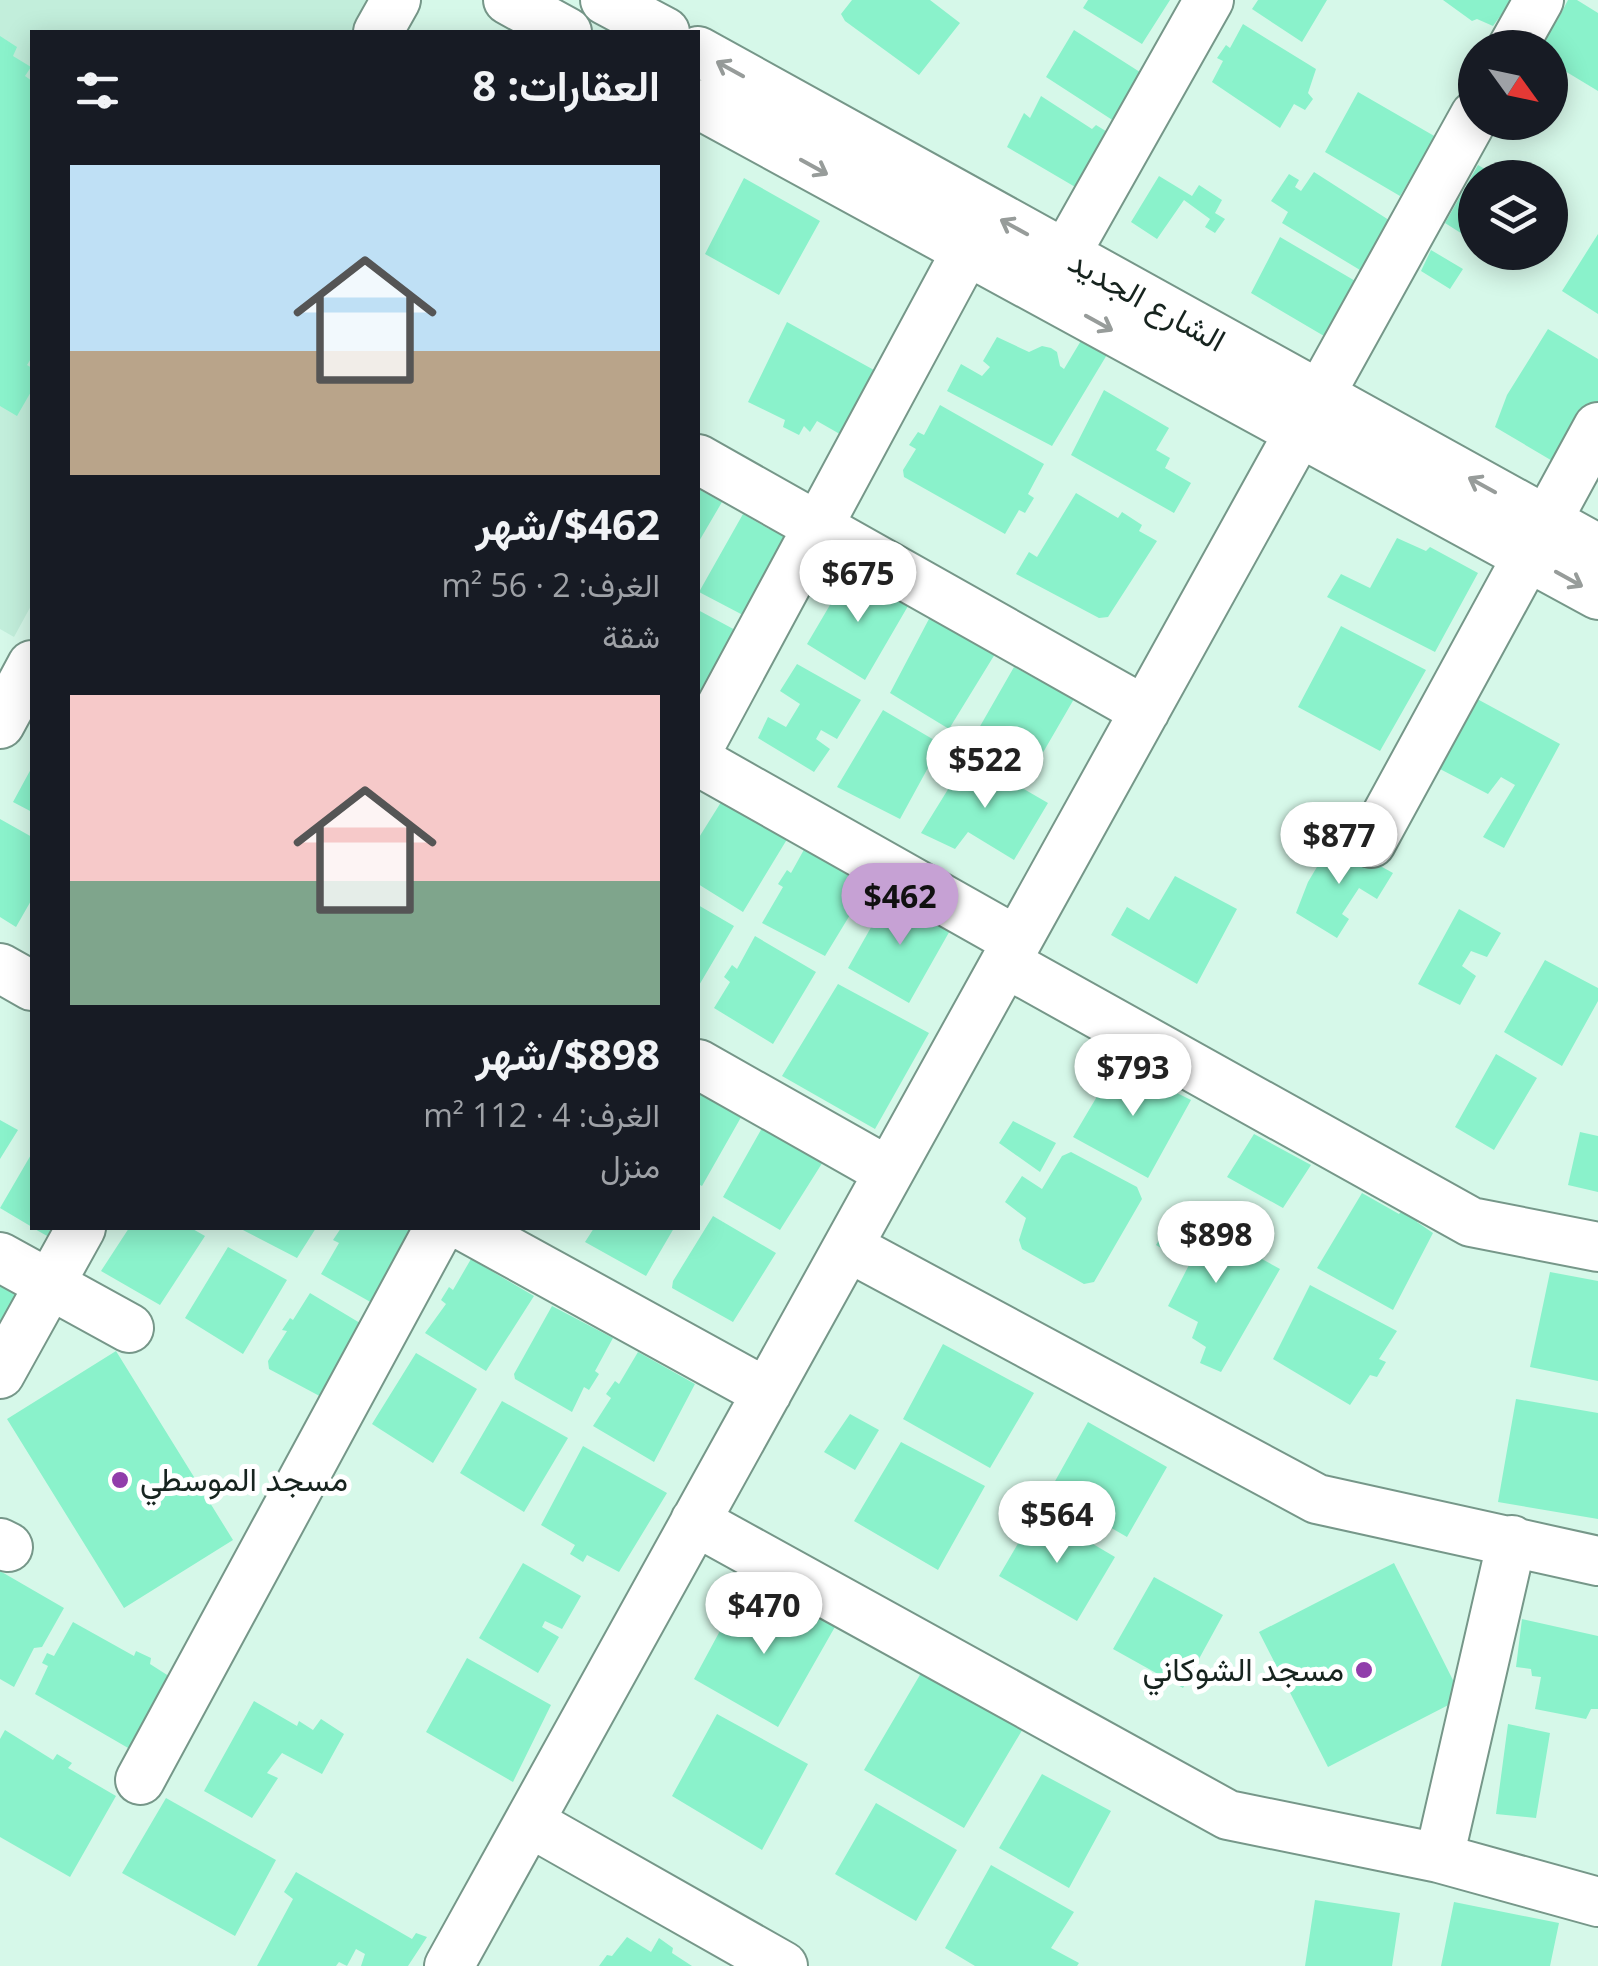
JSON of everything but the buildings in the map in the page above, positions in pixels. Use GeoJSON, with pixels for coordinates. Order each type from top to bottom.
{"type":"FeatureCollection","features":[{"type":"Feature","properties":{"kind":"street"},"geometry":{"type":"LineString","coordinates":[[379,30],[396,0]]}},
{"type":"Feature","properties":{"kind":"street"},"geometry":{"type":"LineString","coordinates":[[508,0],[564,30]]}},
{"type":"Feature","properties":{"kind":"street","name":"الشارع الجديد"},"geometry":{"type":"LineString","coordinates":[[606,0],[675,28]]}},
{"type":"Feature","properties":{"kind":"street"},"geometry":{"type":"LineString","coordinates":[[1065,255],[1209,0]]}},
{"type":"Feature","properties":{"kind":"street"},"geometry":{"type":"LineString","coordinates":[[1522,30],[1539,0]]}},
{"type":"Feature","properties":{"kind":"street","name":"الشارع الجديد"},"geometry":{"type":"LineString","coordinates":[[700,43],[1065,255],[1311,414]]}},
{"type":"Feature","properties":{"kind":"street","name":"الشارع الجديد"},"geometry":{"type":"LineString","coordinates":[[702,117],[967,250],[1311,414],[1535,538],[1598,595]]}},
{"type":"Feature","properties":{"kind":"street"},"geometry":{"type":"LineString","coordinates":[[449,1966],[1461,140]]}},
{"type":"Feature","properties":{"kind":"street"},"geometry":{"type":"LineString","coordinates":[[700,745],[967,250]]}},
{"type":"Feature","properties":{"kind":"street"},"geometry":{"type":"LineString","coordinates":[[1371,844],[1598,426]]}},
{"type":"Feature","properties":{"kind":"street"},"geometry":{"type":"LineString","coordinates":[[700,460],[1146,711]]}},
{"type":"Feature","properties":{"kind":"street","name":"الشارع الجديد"},"geometry":{"type":"LineString","coordinates":[[1535,538],[1598,550]]}},
{"type":"Feature","properties":{"kind":"street"},"geometry":{"type":"LineString","coordinates":[[700,762],[1012,952],[1472,1222],[1598,1247]]}},
{"type":"Feature","properties":{"kind":"street"},"geometry":{"type":"LineString","coordinates":[[0,968],[30,985]]}},
{"type":"Feature","properties":{"kind":"street"},"geometry":{"type":"LineString","coordinates":[[700,1065],[890,1172]]}},
{"type":"Feature","properties":{"kind":"street"},"geometry":{"type":"LineString","coordinates":[[0,1374],[80,1230]]}},
{"type":"Feature","properties":{"kind":"street"},"geometry":{"type":"LineString","coordinates":[[140,1780],[437,1230]]}},
{"type":"Feature","properties":{"kind":"street"},"geometry":{"type":"LineString","coordinates":[[472,1230],[767,1393]]}},
{"type":"Feature","properties":{"kind":"street"},"geometry":{"type":"LineString","coordinates":[[848,1247],[1317,1499],[1598,1561]]}},
{"type":"Feature","properties":{"kind":"street"},"geometry":{"type":"LineString","coordinates":[[0,1257],[129,1328]]}},
{"type":"Feature","properties":{"kind":"street"},"geometry":{"type":"LineString","coordinates":[[696,1522],[1228,1814],[1439,1858],[1598,1902]]}},
{"type":"Feature","properties":{"kind":"street"},"geometry":{"type":"LineString","coordinates":[[1439,1858],[1512,1540]]}},
{"type":"Feature","properties":{"kind":"street"},"geometry":{"type":"LineString","coordinates":[[528,1822],[784,1966]]}},
{"type":"Feature","properties":{"kind":"shaded area"},"geometry":{"type":"Polygon","coordinates":[[[0,0],[369,0],[352,30],[30,30],[30,608],[14,637],[0,629],[0,0]]]}},
{"type":"Feature","properties":{"kind":"place","name":"مسجد الموسطي"},"geometry":{"type":"Point","coordinates":[120,1480]}},
{"type":"Feature","properties":{"kind":"place","name":"مسجد الشوكاني"},"geometry":{"type":"Point","coordinates":[1364,1670]}}]}
